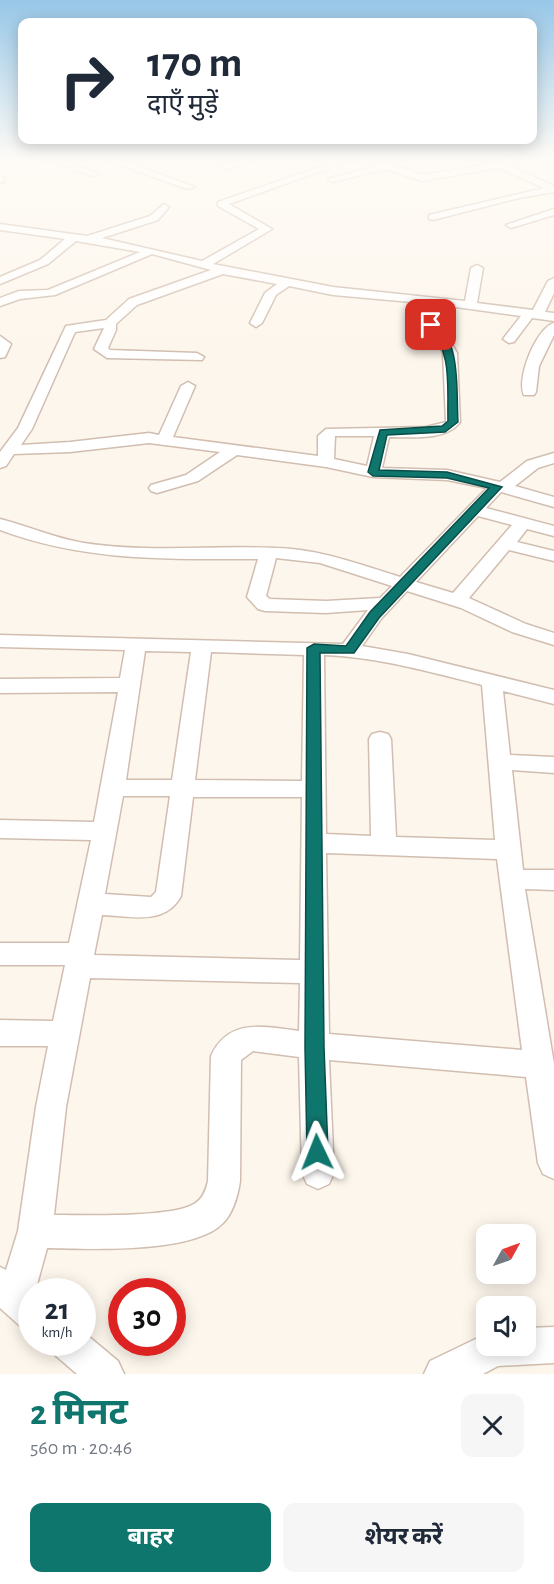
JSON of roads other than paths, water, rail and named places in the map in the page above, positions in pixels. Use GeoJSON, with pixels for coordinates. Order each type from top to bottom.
{"type":"FeatureCollection","features":[{"type":"Feature","properties":{"kind":"street"},"geometry":{"type":"LineString","coordinates":[[89,239],[138,223]]}},
{"type":"Feature","properties":{"kind":"street"},"geometry":{"type":"LineString","coordinates":[[203,265],[267,229],[256,223]]}},
{"type":"Feature","properties":{"kind":"street"},"geometry":{"type":"LineString","coordinates":[[511,225],[517,223]]}},
{"type":"Feature","properties":{"kind":"street"},"geometry":{"type":"LineString","coordinates":[[0,235],[6,228],[89,239],[151,251],[222,270],[333,291],[430,300],[554,317]]}},
{"type":"Feature","properties":{"kind":"street"},"geometry":{"type":"LineString","coordinates":[[0,281],[44,262],[74,237]]}},
{"type":"Feature","properties":{"kind":"street"},"geometry":{"type":"LineString","coordinates":[[0,286],[27,294],[51,293],[151,251]]}},
{"type":"Feature","properties":{"kind":"street"},"geometry":{"type":"LineString","coordinates":[[470,306],[477,268]]}},
{"type":"Feature","properties":{"kind":"street"},"geometry":{"type":"LineString","coordinates":[[0,463],[11,450],[35,410],[70,329],[110,323],[133,302],[222,270]]}},
{"type":"Feature","properties":{"kind":"street"},"geometry":{"type":"LineString","coordinates":[[509,339],[533,314],[554,281]]}},
{"type":"Feature","properties":{"kind":"street"},"geometry":{"type":"LineString","coordinates":[[255,323],[271,293],[287,282]]}},
{"type":"Feature","properties":{"kind":"street"},"geometry":{"type":"LineString","coordinates":[[0,302],[27,294]]}},
{"type":"Feature","properties":{"kind":"street"},"geometry":{"type":"LineString","coordinates":[[326,462],[328,433],[445,429],[453,422],[450,353],[439,331],[422,319],[430,300]]}},
{"type":"Feature","properties":{"kind":"street"},"geometry":{"type":"LineString","coordinates":[[110,323],[110,330],[101,349],[107,354],[197,357]]}},
{"type":"Feature","properties":{"kind":"street"},"geometry":{"type":"LineString","coordinates":[[529,392],[530,370],[540,346],[554,327]]}},
{"type":"Feature","properties":{"kind":"street"},"geometry":{"type":"LineString","coordinates":[[0,340],[5,344],[0,354]]}},
{"type":"Feature","properties":{"kind":"street"},"geometry":{"type":"LineString","coordinates":[[164,440],[188,386]]}},
{"type":"Feature","properties":{"kind":"street"},"geometry":{"type":"LineString","coordinates":[[373,472],[383,432]]}},
{"type":"Feature","properties":{"kind":"street"},"geometry":{"type":"LineString","coordinates":[[11,450],[92,445],[137,438],[164,440],[326,462],[373,472],[447,475],[554,502]]}},
{"type":"Feature","properties":{"kind":"street"},"geometry":{"type":"LineString","coordinates":[[157,488],[192,477],[235,449]]}},
{"type":"Feature","properties":{"kind":"street"},"geometry":{"type":"LineString","coordinates":[[349,650],[386,603],[475,510],[500,487],[530,466],[542,460],[554,458]]}},
{"type":"Feature","properties":{"kind":"street"},"geometry":{"type":"LineString","coordinates":[[475,510],[554,531]]}},
{"type":"Feature","properties":{"kind":"street"},"geometry":{"type":"LineString","coordinates":[[457,601],[523,523]]}},
{"type":"Feature","properties":{"kind":"street"},"geometry":{"type":"LineString","coordinates":[[0,524],[35,537],[84,548],[190,555],[269,553],[322,558],[480,609],[519,628],[554,639]]}},
{"type":"Feature","properties":{"kind":"street"},"geometry":{"type":"LineString","coordinates":[[505,544],[554,556]]}},
{"type":"Feature","properties":{"kind":"street"},"geometry":{"type":"LineString","coordinates":[[269,553],[256,597],[265,605],[326,607],[386,603]]}},
{"type":"Feature","properties":{"kind":"street"},"geometry":{"type":"LineString","coordinates":[[0,640],[349,650],[408,660],[554,697]]}},
{"type":"Feature","properties":{"kind":"street"},"geometry":{"type":"LineString","coordinates":[[16,1298],[35,1231],[51,1107],[113,788],[136,645]]}},
{"type":"Feature","properties":{"kind":"street"},"geometry":{"type":"LineString","coordinates":[[91,904],[153,907],[159,905],[168,896],[202,646]]}},
{"type":"Feature","properties":{"kind":"street"},"geometry":{"type":"LineString","coordinates":[[314,648],[314,1047],[318,1173]]}},
{"type":"Feature","properties":{"kind":"street"},"geometry":{"type":"LineString","coordinates":[[492,681],[507,850],[538,1065],[549,1103],[554,1163]]}},
{"type":"Feature","properties":{"kind":"street"},"geometry":{"type":"LineString","coordinates":[[0,686],[130,685]]}},
{"type":"Feature","properties":{"kind":"street"},"geometry":{"type":"LineString","coordinates":[[380,739],[384,844]]}},
{"type":"Feature","properties":{"kind":"street"},"geometry":{"type":"LineString","coordinates":[[499,762],[554,765]]}},
{"type":"Feature","properties":{"kind":"street"},"geometry":{"type":"LineString","coordinates":[[113,788],[314,789]]}},
{"type":"Feature","properties":{"kind":"street"},"geometry":{"type":"LineString","coordinates":[[0,829],[105,831]]}},
{"type":"Feature","properties":{"kind":"street"},"geometry":{"type":"LineString","coordinates":[[315,843],[507,850]]}},
{"type":"Feature","properties":{"kind":"street"},"geometry":{"type":"LineString","coordinates":[[511,879],[554,880]]}},
{"type":"Feature","properties":{"kind":"street"},"geometry":{"type":"LineString","coordinates":[[0,954],[315,972]]}},
{"type":"Feature","properties":{"kind":"street"},"geometry":{"type":"LineString","coordinates":[[0,1033],[66,1034]]}},
{"type":"Feature","properties":{"kind":"street"},"geometry":{"type":"LineString","coordinates":[[35,1231],[183,1226],[202,1219],[213,1210],[221,1196],[224,1181],[226,1056],[230,1049],[240,1042],[252,1038],[314,1047],[538,1065]]}},
{"type":"Feature","properties":{"kind":"street"},"geometry":{"type":"LineString","coordinates":[[444,1374],[495,1348],[553,1350]]}},
{"type":"Feature","properties":{"kind":"street"},"geometry":{"type":"LineString","coordinates":[[84,1356],[105,1374]]}}]}
